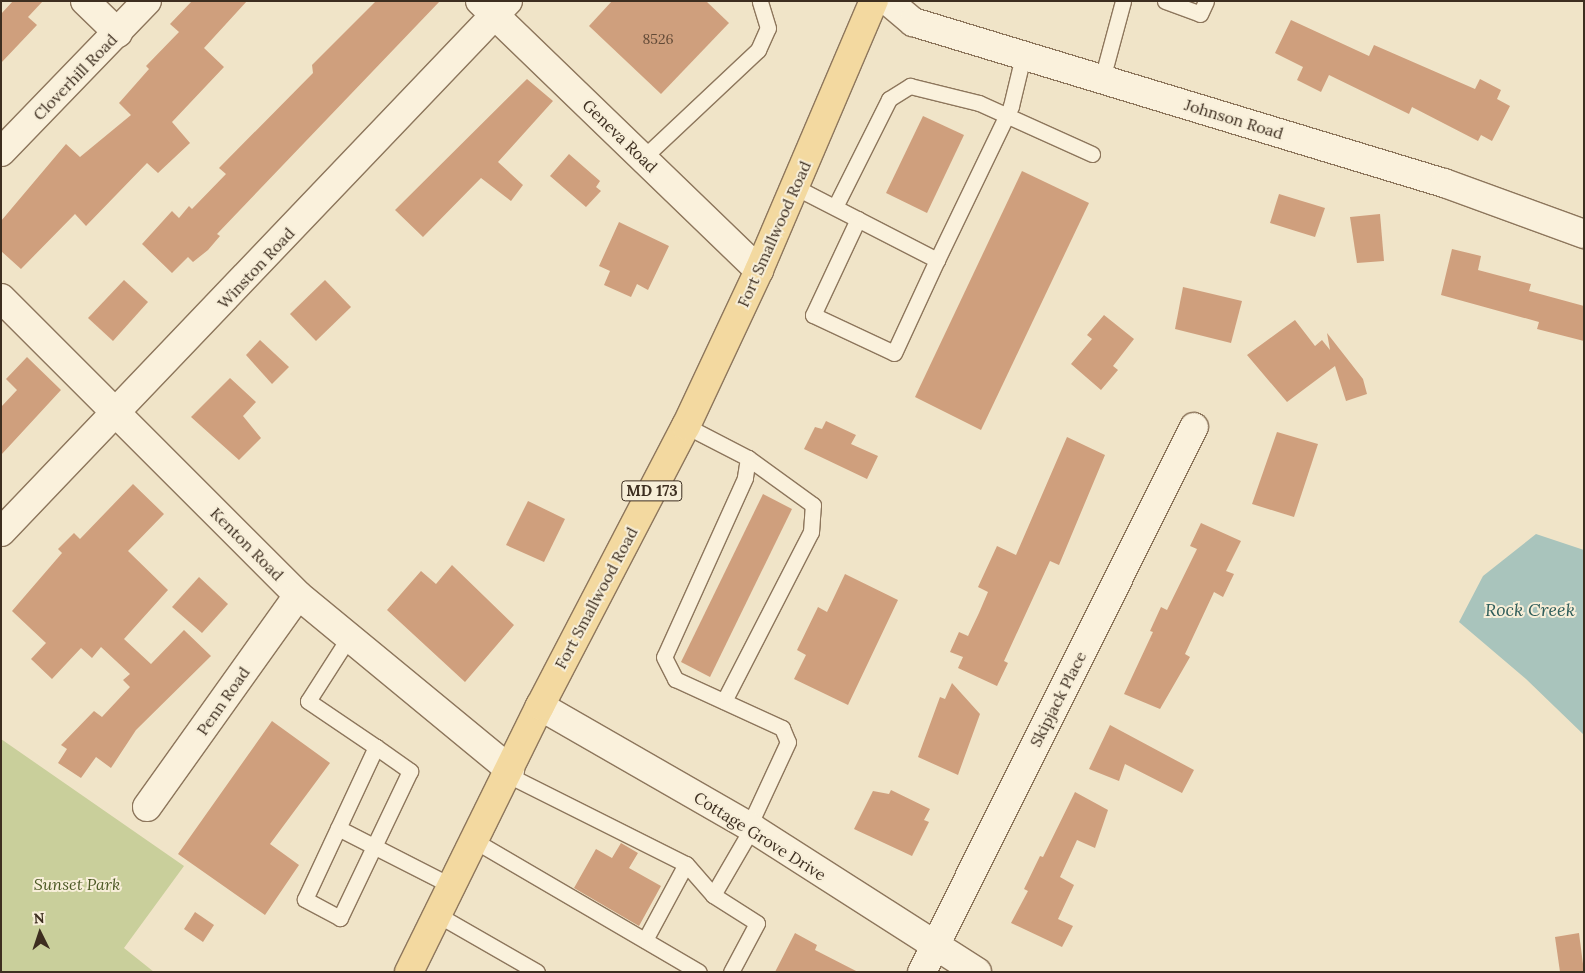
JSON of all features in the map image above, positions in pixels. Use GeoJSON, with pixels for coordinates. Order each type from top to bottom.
{"type":"FeatureCollection","features":[{"type":"Feature","properties":{"kind":"main road","name":"Fort Smallwood Road"},"geometry":{"type":"LineString","coordinates":[[409,972],[509,773],[540,706],[686,426],[759,270],[874,1]]}},
{"type":"Feature","properties":{"kind":"street"},"geometry":{"type":"LineString","coordinates":[[85,1],[118,33]]}},
{"type":"Feature","properties":{"kind":"street","name":"Cloverhill Road"},"geometry":{"type":"LineString","coordinates":[[1,152],[147,1]]}},
{"type":"Feature","properties":{"kind":"street","name":"Johnson Road"},"geometry":{"type":"LineString","coordinates":[[888,1],[913,22],[1444,183],[1584,234]]}},
{"type":"Feature","properties":{"kind":"street","name":"Geneva Road"},"geometry":{"type":"LineString","coordinates":[[494,6],[643,158],[759,270]]}},
{"type":"Feature","properties":{"kind":"street","name":"Winston Road"},"geometry":{"type":"LineString","coordinates":[[1,532],[118,414],[494,6]]}},
{"type":"Feature","properties":{"kind":"street","name":"Kenton Road"},"geometry":{"type":"LineString","coordinates":[[1,298],[298,595],[509,773]]}},
{"type":"Feature","properties":{"kind":"street","name":"Skipjack Place"},"geometry":{"type":"LineString","coordinates":[[922,972],[1194,427]]}},
{"type":"Feature","properties":{"kind":"street","name":"Penn Road"},"geometry":{"type":"LineString","coordinates":[[147,806],[298,595]]}},
{"type":"Feature","properties":{"kind":"street","name":"Cottage Grove Drive"},"geometry":{"type":"LineString","coordinates":[[540,706],[750,827],[934,947],[977,972]]}},
{"type":"Feature","properties":{"kind":"lane"},"geometry":{"type":"LineString","coordinates":[[643,158],[758,50],[768,28],[760,1]]}},
{"type":"Feature","properties":{"kind":"lane"},"geometry":{"type":"LineString","coordinates":[[1102,79],[1123,1]]}},
{"type":"Feature","properties":{"kind":"lane"},"geometry":{"type":"LineString","coordinates":[[1166,1],[1203,7]]}},
{"type":"Feature","properties":{"kind":"lane"},"geometry":{"type":"LineString","coordinates":[[858,219],[813,315],[894,353],[1006,114],[1023,56]]}},
{"type":"Feature","properties":{"kind":"lane"},"geometry":{"type":"LineString","coordinates":[[835,207],[895,92],[918,87],[1006,114],[1092,154]]}},
{"type":"Feature","properties":{"kind":"lane"},"geometry":{"type":"LineString","coordinates":[[796,186],[937,260]]}},
{"type":"Feature","properties":{"kind":"lane"},"geometry":{"type":"LineString","coordinates":[[686,426],[748,458],[812,505],[811,532],[724,702]]}},
{"type":"Feature","properties":{"kind":"lane"},"geometry":{"type":"LineString","coordinates":[[714,895],[750,827],[788,742],[782,728],[675,679],[664,657],[745,478],[748,458]]}},
{"type":"Feature","properties":{"kind":"lane"},"geometry":{"type":"LineString","coordinates":[[349,637],[308,701],[376,747],[410,771],[340,918],[305,899],[376,747]]}},
{"type":"Feature","properties":{"kind":"lane"},"geometry":{"type":"LineString","coordinates":[[509,773],[686,864],[714,895],[757,922],[731,972]]}},
{"type":"Feature","properties":{"kind":"lane"},"geometry":{"type":"LineString","coordinates":[[338,828],[452,886]]}},
{"type":"Feature","properties":{"kind":"lane"},"geometry":{"type":"LineString","coordinates":[[475,841],[699,972]]}},
{"type":"Feature","properties":{"kind":"lane"},"geometry":{"type":"LineString","coordinates":[[645,940],[686,864]]}},
{"type":"Feature","properties":{"kind":"lane"},"geometry":{"type":"LineString","coordinates":[[438,915],[537,972]]}},
{"type":"Feature","properties":{"kind":"green space","name":"Sunset Park"},"geometry":{"type":"Polygon","coordinates":[[[1,739],[184,866],[124,948],[154,972],[1,972],[1,739]]]}},
{"type":"Feature","properties":{"kind":"water","name":"Rock Creek"},"geometry":{"type":"Polygon","coordinates":[[[1536,534],[1584,550],[1584,735],[1526,679],[1459,622],[1483,576],[1536,534]]]}},
{"type":"Feature","properties":{"kind":"building"},"geometry":{"type":"Polygon","coordinates":[[[13,1],[43,1],[28,17],[37,25],[1,63],[1,14],[13,1]]]}},
{"type":"Feature","properties":{"kind":"building"},"geometry":{"type":"Polygon","coordinates":[[[192,1],[247,1],[204,48],[224,67],[172,122],[190,143],[158,173],[147,163],[86,226],[75,214],[21,269],[1,251],[1,221],[66,144],[80,157],[131,115],[119,103],[149,69],[146,66],[179,32],[170,24],[192,1]]]}},
{"type":"Feature","properties":{"kind":"building"},"geometry":{"type":"Polygon","coordinates":[[[376,1],[440,1],[217,234],[220,236],[208,250],[193,262],[188,257],[172,273],[142,244],[172,211],[179,218],[189,206],[192,209],[226,174],[219,168],[313,73],[312,65],[376,1]]]}},
{"type":"Feature","properties":{"kind":"building"},"geometry":{"type":"Polygon","coordinates":[[[612,1],[706,1],[729,23],[661,94],[589,26],[612,1]]]}},
{"type":"Feature","properties":{"kind":"building"},"geometry":{"type":"Polygon","coordinates":[[[1291,20],[1369,56],[1374,45],[1475,89],[1480,79],[1501,90],[1497,99],[1510,106],[1492,141],[1481,135],[1478,141],[1412,107],[1409,114],[1329,75],[1321,92],[1297,80],[1303,67],[1275,53],[1291,20]]]}},
{"type":"Feature","properties":{"kind":"building"},"geometry":{"type":"Polygon","coordinates":[[[527,79],[553,101],[498,162],[523,185],[511,201],[481,178],[423,237],[395,210],[527,79]]]}},
{"type":"Feature","properties":{"kind":"building"},"geometry":{"type":"Polygon","coordinates":[[[923,116],[964,135],[927,213],[886,193],[923,116]]]}},
{"type":"Feature","properties":{"kind":"building"},"geometry":{"type":"Polygon","coordinates":[[[569,154],[600,181],[596,187],[601,191],[586,207],[550,176],[569,154]]]}},
{"type":"Feature","properties":{"kind":"building"},"geometry":{"type":"Polygon","coordinates":[[[1022,171],[1089,203],[981,430],[915,397],[1022,171]]]}},
{"type":"Feature","properties":{"kind":"building"},"geometry":{"type":"Polygon","coordinates":[[[1279,194],[1325,208],[1315,237],[1270,223],[1279,194]]]}},
{"type":"Feature","properties":{"kind":"building"},"geometry":{"type":"Polygon","coordinates":[[[1380,214],[1384,261],[1357,263],[1350,217],[1380,214]]]}},
{"type":"Feature","properties":{"kind":"building"},"geometry":{"type":"Polygon","coordinates":[[[619,222],[669,246],[648,290],[637,284],[631,297],[604,285],[610,271],[599,266],[619,222]]]}},
{"type":"Feature","properties":{"kind":"building"},"geometry":{"type":"Polygon","coordinates":[[[1452,249],[1481,256],[1478,270],[1531,284],[1529,291],[1584,306],[1584,341],[1537,329],[1539,322],[1441,295],[1452,249]]]}},
{"type":"Feature","properties":{"kind":"building"},"geometry":{"type":"Polygon","coordinates":[[[124,280],[148,302],[113,341],[88,318],[124,280]]]}},
{"type":"Feature","properties":{"kind":"building"},"geometry":{"type":"Polygon","coordinates":[[[325,280],[351,307],[316,341],[290,314],[325,280]]]}},
{"type":"Feature","properties":{"kind":"building"},"geometry":{"type":"Polygon","coordinates":[[[1183,287],[1242,301],[1231,343],[1175,329],[1183,287]]]}},
{"type":"Feature","properties":{"kind":"building"},"geometry":{"type":"Polygon","coordinates":[[[1104,315],[1134,339],[1113,366],[1118,370],[1101,390],[1071,364],[1092,339],[1087,335],[1104,315]]]}},
{"type":"Feature","properties":{"kind":"building"},"geometry":{"type":"Polygon","coordinates":[[[1295,320],[1315,346],[1322,340],[1330,350],[1327,333],[1363,379],[1367,394],[1346,401],[1335,366],[1287,402],[1247,355],[1295,320]]]}},
{"type":"Feature","properties":{"kind":"building"},"geometry":{"type":"Polygon","coordinates":[[[260,340],[289,367],[272,384],[246,355],[260,340]]]}},
{"type":"Feature","properties":{"kind":"building"},"geometry":{"type":"Polygon","coordinates":[[[27,357],[61,390],[1,455],[1,407],[17,390],[6,379],[27,357]]]}},
{"type":"Feature","properties":{"kind":"building"},"geometry":{"type":"Polygon","coordinates":[[[230,378],[256,402],[243,416],[261,438],[239,460],[191,417],[230,378]]]}},
{"type":"Feature","properties":{"kind":"building"},"geometry":{"type":"Polygon","coordinates":[[[826,421],[856,435],[851,444],[878,456],[867,479],[804,449],[815,427],[822,429],[826,421]]]}},
{"type":"Feature","properties":{"kind":"building"},"geometry":{"type":"Polygon","coordinates":[[[1277,432],[1318,444],[1294,517],[1252,504],[1277,432]]]}},
{"type":"Feature","properties":{"kind":"building"},"geometry":{"type":"Polygon","coordinates":[[[1067,437],[1105,455],[1059,565],[1050,561],[1004,661],[1008,663],[997,686],[958,668],[963,657],[950,652],[959,632],[968,636],[979,613],[988,592],[978,587],[997,546],[1016,555],[1067,437]]]}},
{"type":"Feature","properties":{"kind":"building"},"geometry":{"type":"Polygon","coordinates":[[[133,484],[164,514],[128,551],[168,590],[124,639],[151,664],[184,630],[211,656],[136,730],[111,768],[96,757],[81,778],[58,763],[67,749],[61,745],[94,711],[102,717],[130,687],[123,680],[130,674],[101,647],[92,658],[81,648],[52,679],[31,659],[46,643],[12,611],[62,553],[58,549],[74,533],[80,539],[133,484]]]}},
{"type":"Feature","properties":{"kind":"building"},"geometry":{"type":"Polygon","coordinates":[[[763,494],[792,509],[710,677],[681,662],[763,494]]]}},
{"type":"Feature","properties":{"kind":"building"},"geometry":{"type":"Polygon","coordinates":[[[528,501],[565,519],[544,562],[506,545],[528,501]]]}},
{"type":"Feature","properties":{"kind":"building"},"geometry":{"type":"Polygon","coordinates":[[[1201,523],[1241,541],[1226,571],[1234,574],[1223,597],[1214,592],[1185,654],[1190,657],[1160,709],[1124,694],[1153,632],[1150,631],[1161,607],[1167,610],[1197,549],[1190,546],[1201,523]]]}},
{"type":"Feature","properties":{"kind":"building"},"geometry":{"type":"Polygon","coordinates":[[[452,565],[514,625],[465,682],[387,610],[421,571],[436,584],[452,565]]]}},
{"type":"Feature","properties":{"kind":"building"},"geometry":{"type":"Polygon","coordinates":[[[845,574],[898,600],[848,705],[794,679],[806,655],[797,650],[818,607],[827,612],[845,574]]]}},
{"type":"Feature","properties":{"kind":"building"},"geometry":{"type":"Polygon","coordinates":[[[199,577],[228,604],[202,633],[172,607],[199,577]]]}},
{"type":"Feature","properties":{"kind":"building"},"geometry":{"type":"Polygon","coordinates":[[[952,683],[980,714],[958,775],[918,757],[940,697],[945,699],[952,683]]]}},
{"type":"Feature","properties":{"kind":"building"},"geometry":{"type":"Polygon","coordinates":[[[272,721],[330,763],[270,844],[299,865],[265,915],[178,854],[272,721]]]}},
{"type":"Feature","properties":{"kind":"building"},"geometry":{"type":"Polygon","coordinates":[[[1110,725],[1194,770],[1182,793],[1125,764],[1119,781],[1089,769],[1110,725]]]}},
{"type":"Feature","properties":{"kind":"building"},"geometry":{"type":"Polygon","coordinates":[[[891,790],[930,809],[924,820],[929,822],[912,856],[854,829],[873,791],[889,794],[891,790]]]}},
{"type":"Feature","properties":{"kind":"building"},"geometry":{"type":"Polygon","coordinates":[[[1075,792],[1108,810],[1095,848],[1077,840],[1060,877],[1074,885],[1058,919],[1073,926],[1062,947],[1011,923],[1028,891],[1024,889],[1040,856],[1043,857],[1075,792]]]}},
{"type":"Feature","properties":{"kind":"building"},"geometry":{"type":"Polygon","coordinates":[[[621,843],[638,853],[629,868],[661,886],[639,926],[574,888],[596,849],[612,858],[621,843]]]}},
{"type":"Feature","properties":{"kind":"building"},"geometry":{"type":"Polygon","coordinates":[[[195,912],[214,925],[203,942],[184,929],[195,912]]]}},
{"type":"Feature","properties":{"kind":"building"},"geometry":{"type":"Polygon","coordinates":[[[795,933],[817,945],[815,950],[858,972],[775,972],[795,933]]]}},
{"type":"Feature","properties":{"kind":"building"},"geometry":{"type":"Polygon","coordinates":[[[1579,933],[1584,972],[1560,972],[1555,937],[1579,933]]]}}]}
